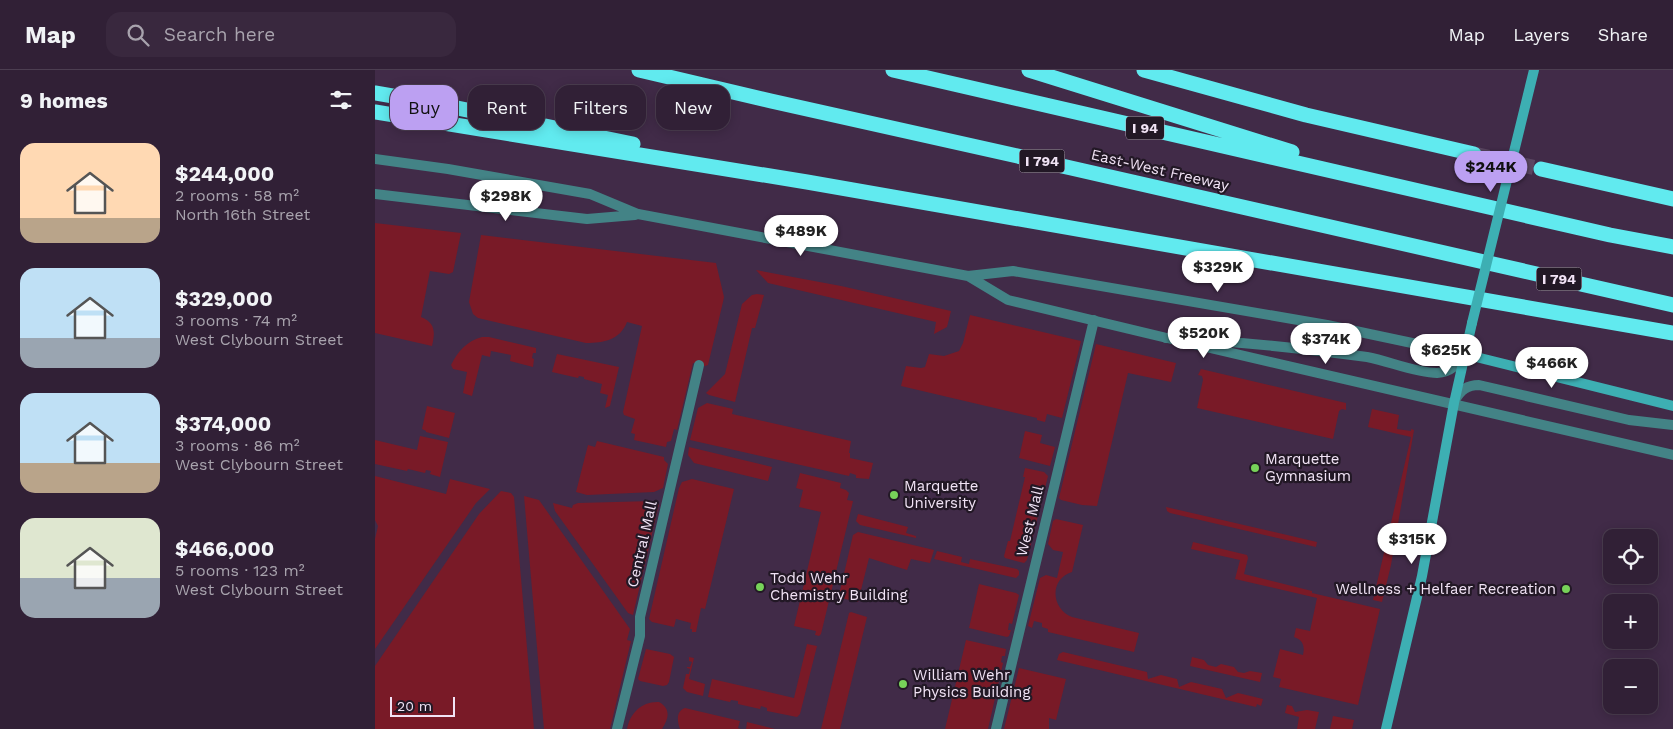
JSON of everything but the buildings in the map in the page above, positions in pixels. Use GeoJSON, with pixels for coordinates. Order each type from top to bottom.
{"type":"FeatureCollection","features":[{"type":"Feature","properties":{"kind":"highway","name":"East-West Freeway"},"geometry":{"type":"LineString","coordinates":[[639,70],[1673,305]]}},
{"type":"Feature","properties":{"kind":"highway","name":"I 94"},"geometry":{"type":"LineString","coordinates":[[893,70],[1610,235],[1673,247]]}},
{"type":"Feature","properties":{"kind":"highway"},"geometry":{"type":"LineString","coordinates":[[1029,70],[1396,185]]}},
{"type":"Feature","properties":{"kind":"highway"},"geometry":{"type":"LineString","coordinates":[[1144,70],[1306,115],[1474,154]]}},
{"type":"Feature","properties":{"kind":"highway"},"geometry":{"type":"LineString","coordinates":[[375,93],[557,128],[807,182]]}},
{"type":"Feature","properties":{"kind":"highway"},"geometry":{"type":"LineString","coordinates":[[375,112],[807,182],[1673,333]]}},
{"type":"Feature","properties":{"kind":"highway"},"geometry":{"type":"LineString","coordinates":[[1541,169],[1673,199]]}},
{"type":"Feature","properties":{"kind":"main road"},"geometry":{"type":"LineString","coordinates":[[1386,729],[1423,576],[1453,404],[1464,354],[1534,70]]}},
{"type":"Feature","properties":{"kind":"main road"},"geometry":{"type":"LineString","coordinates":[[1464,354],[1673,406]]}},
{"type":"Feature","properties":{"kind":"street"},"geometry":{"type":"LineString","coordinates":[[375,159],[449,169],[590,194],[638,214],[968,276],[1013,271],[1327,325],[1464,354],[1455,366],[1449,370],[1436,373],[1369,358],[1241,342],[1166,338]]}},
{"type":"Feature","properties":{"kind":"street"},"geometry":{"type":"LineString","coordinates":[[375,194],[587,219],[638,214]]}},
{"type":"Feature","properties":{"kind":"street"},"geometry":{"type":"LineString","coordinates":[[968,276],[1008,300],[1673,455]]}},
{"type":"Feature","properties":{"kind":"street","name":"West Mall"},"geometry":{"type":"LineString","coordinates":[[996,729],[1094,320]]}},
{"type":"Feature","properties":{"kind":"street","name":"Central Mall"},"geometry":{"type":"LineString","coordinates":[[617,729],[640,636],[640,617],[699,366]]}},
{"type":"Feature","properties":{"kind":"street"},"geometry":{"type":"LineString","coordinates":[[1453,404],[1464,389],[1470,385],[1479,385],[1629,420],[1673,425]]}},
{"type":"Feature","properties":{"kind":"shaded area"},"geometry":{"type":"Polygon","coordinates":[[[375,223],[461,233],[453,272],[449,274],[430,271],[421,317],[432,325],[434,337],[432,346],[375,333],[375,223]]]}},
{"type":"Feature","properties":{"kind":"shaded area"},"geometry":{"type":"Polygon","coordinates":[[[481,235],[716,263],[724,297],[708,365],[693,363],[677,430],[674,429],[671,441],[667,442],[666,447],[634,440],[635,434],[631,433],[635,419],[624,415],[623,412],[642,326],[627,322],[616,337],[605,341],[586,343],[478,318],[473,314],[469,302],[481,235]]]}},
{"type":"Feature","properties":{"kind":"shaded area"},"geometry":{"type":"Polygon","coordinates":[[[756,270],[841,286],[951,311],[947,327],[934,334],[936,322],[768,283],[756,270]]]}},
{"type":"Feature","properties":{"kind":"shaded area"},"geometry":{"type":"Polygon","coordinates":[[[752,295],[764,295],[755,328],[752,328],[735,402],[709,395],[706,393],[725,374],[742,304],[752,295]]]}},
{"type":"Feature","properties":{"kind":"shaded area"},"geometry":{"type":"Polygon","coordinates":[[[970,315],[1081,341],[1062,418],[1047,414],[1045,422],[1037,420],[1037,418],[901,386],[906,366],[925,367],[929,354],[944,356],[959,351],[970,315]]]}},
{"type":"Feature","properties":{"kind":"shaded area"},"geometry":{"type":"Polygon","coordinates":[[[482,337],[536,348],[536,353],[533,353],[533,367],[510,361],[511,355],[491,351],[490,357],[482,355],[472,396],[463,393],[467,372],[453,369],[451,365],[463,347],[482,337]]]}},
{"type":"Feature","properties":{"kind":"shaded area"},"geometry":{"type":"Polygon","coordinates":[[[1096,344],[1176,363],[1171,382],[1128,373],[1097,506],[1082,505],[1059,498],[1096,344]]]}},
{"type":"Feature","properties":{"kind":"shaded area"},"geometry":{"type":"Polygon","coordinates":[[[557,354],[619,367],[610,406],[605,408],[608,395],[600,393],[602,384],[584,379],[584,377],[579,376],[578,378],[552,372],[557,354]]]}},
{"type":"Feature","properties":{"kind":"shaded area"},"geometry":{"type":"Polygon","coordinates":[[[1201,369],[1346,403],[1346,410],[1342,409],[1339,411],[1333,439],[1197,408],[1203,380],[1202,376],[1198,375],[1201,369]]]}},
{"type":"Feature","properties":{"kind":"shaded area"},"geometry":{"type":"Polygon","coordinates":[[[707,403],[733,409],[732,414],[851,441],[850,458],[873,463],[869,479],[856,478],[856,475],[850,473],[849,476],[690,440],[698,408],[707,403]]]}},
{"type":"Feature","properties":{"kind":"shaded area"},"geometry":{"type":"Polygon","coordinates":[[[427,406],[455,413],[449,438],[426,432],[422,429],[427,406]]]}},
{"type":"Feature","properties":{"kind":"shaded area"},"geometry":{"type":"Polygon","coordinates":[[[1372,409],[1399,415],[1397,429],[1414,430],[1391,565],[1382,602],[1373,600],[1411,437],[1368,427],[1372,409]]]}},
{"type":"Feature","properties":{"kind":"shaded area"},"geometry":{"type":"Polygon","coordinates":[[[1025,431],[1042,435],[1040,443],[1055,447],[1050,466],[1019,458],[1025,431]]]}},
{"type":"Feature","properties":{"kind":"shaded area"},"geometry":{"type":"Polygon","coordinates":[[[420,436],[448,442],[440,477],[430,474],[431,471],[426,470],[425,473],[408,469],[407,471],[375,464],[375,440],[417,450],[420,436]]]}},
{"type":"Feature","properties":{"kind":"shaded area"},"geometry":{"type":"Polygon","coordinates":[[[597,441],[664,457],[668,464],[663,488],[654,492],[587,495],[576,492],[588,445],[595,447],[597,441]]]}},
{"type":"Feature","properties":{"kind":"shaded area"},"geometry":{"type":"Polygon","coordinates":[[[689,447],[772,467],[768,481],[694,463],[688,455],[689,447]]]}},
{"type":"Feature","properties":{"kind":"shaded area"},"geometry":{"type":"Polygon","coordinates":[[[1025,468],[1044,472],[1048,476],[1027,560],[1024,563],[1005,558],[1004,556],[1008,541],[1010,541],[1025,477],[1023,477],[1025,468]]]}},
{"type":"Feature","properties":{"kind":"shaded area"},"geometry":{"type":"Polygon","coordinates":[[[800,473],[841,483],[840,488],[849,493],[847,500],[853,501],[819,636],[815,635],[816,631],[794,626],[821,512],[799,507],[803,490],[796,488],[800,473]]]}},
{"type":"Feature","properties":{"kind":"shaded area"},"geometry":{"type":"Polygon","coordinates":[[[375,476],[446,494],[450,479],[490,489],[476,503],[375,649],[375,539],[378,526],[375,520],[375,476]]]}},
{"type":"Feature","properties":{"kind":"shaded area"},"geometry":{"type":"Polygon","coordinates":[[[692,479],[734,489],[705,609],[701,608],[696,632],[692,632],[692,629],[690,629],[691,623],[676,619],[674,627],[652,622],[649,619],[679,488],[682,482],[692,479]]]}},
{"type":"Feature","properties":{"kind":"shaded area"},"geometry":{"type":"Polygon","coordinates":[[[501,491],[511,493],[514,497],[534,729],[375,729],[375,666],[479,514],[501,491]]]}},
{"type":"Feature","properties":{"kind":"shaded area"},"geometry":{"type":"Polygon","coordinates":[[[524,496],[539,500],[630,629],[627,640],[631,641],[610,729],[544,729],[524,496]]]}},
{"type":"Feature","properties":{"kind":"shaded area"},"geometry":{"type":"Polygon","coordinates":[[[653,501],[659,504],[633,615],[628,613],[555,511],[553,503],[572,508],[573,505],[578,503],[653,501]]]}},
{"type":"Feature","properties":{"kind":"shaded area"},"geometry":{"type":"Polygon","coordinates":[[[1166,507],[1317,542],[1316,547],[1170,513],[1166,507]]]}},
{"type":"Feature","properties":{"kind":"shaded area"},"geometry":{"type":"Polygon","coordinates":[[[858,514],[908,527],[906,533],[916,536],[916,538],[860,525],[856,521],[858,514]]]}},
{"type":"Feature","properties":{"kind":"shaded area"},"geometry":{"type":"Polygon","coordinates":[[[1056,519],[1083,525],[1072,572],[1059,581],[1056,587],[1057,601],[1060,608],[1072,617],[1139,633],[1134,652],[1048,632],[1048,629],[1042,627],[1042,623],[1034,621],[1032,628],[1028,626],[1040,578],[1046,575],[1057,578],[1063,552],[1053,550],[1048,544],[1053,521],[1056,519]]]}},
{"type":"Feature","properties":{"kind":"shaded area"},"geometry":{"type":"Polygon","coordinates":[[[858,532],[934,550],[930,563],[911,559],[907,570],[869,558],[858,602],[841,598],[839,595],[853,535],[858,532]]]}},
{"type":"Feature","properties":{"kind":"shaded area"},"geometry":{"type":"Polygon","coordinates":[[[1193,542],[1247,555],[1244,574],[1380,609],[1358,705],[1279,687],[1281,679],[1273,677],[1280,649],[1303,655],[1303,644],[1294,637],[1296,628],[1310,631],[1317,598],[1235,579],[1240,560],[1191,549],[1193,542]]]}},
{"type":"Feature","properties":{"kind":"shaded area"},"geometry":{"type":"Polygon","coordinates":[[[937,551],[962,557],[961,562],[969,564],[970,559],[1017,569],[1019,575],[1016,578],[934,559],[937,551]]]}},
{"type":"Feature","properties":{"kind":"shaded area"},"geometry":{"type":"Polygon","coordinates":[[[979,584],[1019,595],[1012,624],[1009,623],[1008,630],[1011,630],[1009,636],[969,628],[979,584]]]}},
{"type":"Feature","properties":{"kind":"shaded area"},"geometry":{"type":"Polygon","coordinates":[[[849,613],[867,617],[840,729],[821,729],[849,613]]]}},
{"type":"Feature","properties":{"kind":"shaded area"},"geometry":{"type":"Polygon","coordinates":[[[966,640],[1006,649],[1005,656],[1002,656],[1001,662],[1003,663],[988,729],[945,729],[966,640]]]}},
{"type":"Feature","properties":{"kind":"shaded area"},"geometry":{"type":"Polygon","coordinates":[[[807,644],[817,646],[800,714],[797,717],[767,711],[767,708],[761,706],[760,709],[738,704],[738,701],[731,700],[730,702],[708,697],[712,679],[794,698],[807,644]]]}},
{"type":"Feature","properties":{"kind":"shaded area"},"geometry":{"type":"Polygon","coordinates":[[[646,649],[670,654],[674,657],[667,685],[663,686],[638,679],[646,649]]]}},
{"type":"Feature","properties":{"kind":"shaded area"},"geometry":{"type":"Polygon","coordinates":[[[1063,652],[1147,672],[1148,679],[1161,675],[1177,679],[1179,687],[1191,682],[1222,689],[1226,698],[1238,693],[1263,699],[1261,706],[1257,704],[1256,707],[1057,660],[1059,654],[1063,652]]]}},
{"type":"Feature","properties":{"kind":"shaded area"},"geometry":{"type":"Polygon","coordinates":[[[689,657],[694,658],[689,679],[705,684],[703,696],[687,692],[683,688],[686,674],[689,674],[690,669],[687,667],[690,667],[692,662],[689,661],[689,657]]]}},
{"type":"Feature","properties":{"kind":"shaded area"},"geometry":{"type":"Polygon","coordinates":[[[1192,657],[1204,660],[1208,665],[1216,667],[1221,664],[1234,667],[1238,672],[1262,673],[1260,682],[1190,666],[1192,657]]]}},
{"type":"Feature","properties":{"kind":"shaded area"},"geometry":{"type":"Polygon","coordinates":[[[1019,668],[1066,679],[1056,720],[1049,718],[1049,729],[1004,729],[1019,668]]]}},
{"type":"Feature","properties":{"kind":"shaded area"},"geometry":{"type":"Polygon","coordinates":[[[653,702],[659,702],[666,708],[668,714],[662,729],[627,729],[631,718],[638,709],[653,702]]]}},
{"type":"Feature","properties":{"kind":"shaded area"},"geometry":{"type":"Polygon","coordinates":[[[1287,705],[1292,706],[1295,712],[1307,710],[1319,712],[1315,729],[1297,729],[1299,717],[1285,713],[1287,705]]]}},
{"type":"Feature","properties":{"kind":"shaded area"},"geometry":{"type":"Polygon","coordinates":[[[685,708],[740,721],[738,728],[740,729],[680,729],[678,717],[680,711],[685,708]]]}},
{"type":"Feature","properties":{"kind":"shaded area"},"geometry":{"type":"Polygon","coordinates":[[[1333,716],[1354,720],[1352,729],[1330,729],[1333,716]]]}},
{"type":"Feature","properties":{"kind":"shaded area"},"geometry":{"type":"Polygon","coordinates":[[[747,722],[775,729],[746,729],[747,722]]]}},
{"type":"Feature","properties":{"kind":"tunnel"},"geometry":{"type":"LineString","coordinates":[[1474,154],[1541,169]]}},
{"type":"Feature","properties":{"kind":"place","name":"Marquette Gymnasium"},"geometry":{"type":"Point","coordinates":[1255,468]}},
{"type":"Feature","properties":{"kind":"place","name":"Marquette University"},"geometry":{"type":"Point","coordinates":[894,495]}},
{"type":"Feature","properties":{"kind":"place","name":"Todd Wehr Chemistry Building"},"geometry":{"type":"Point","coordinates":[760,587]}},
{"type":"Feature","properties":{"kind":"place","name":"Wellness + Helfaer Recreation"},"geometry":{"type":"Point","coordinates":[1566,589]}},
{"type":"Feature","properties":{"kind":"place","name":"William Wehr Physics Building"},"geometry":{"type":"Point","coordinates":[903,684]}}]}
